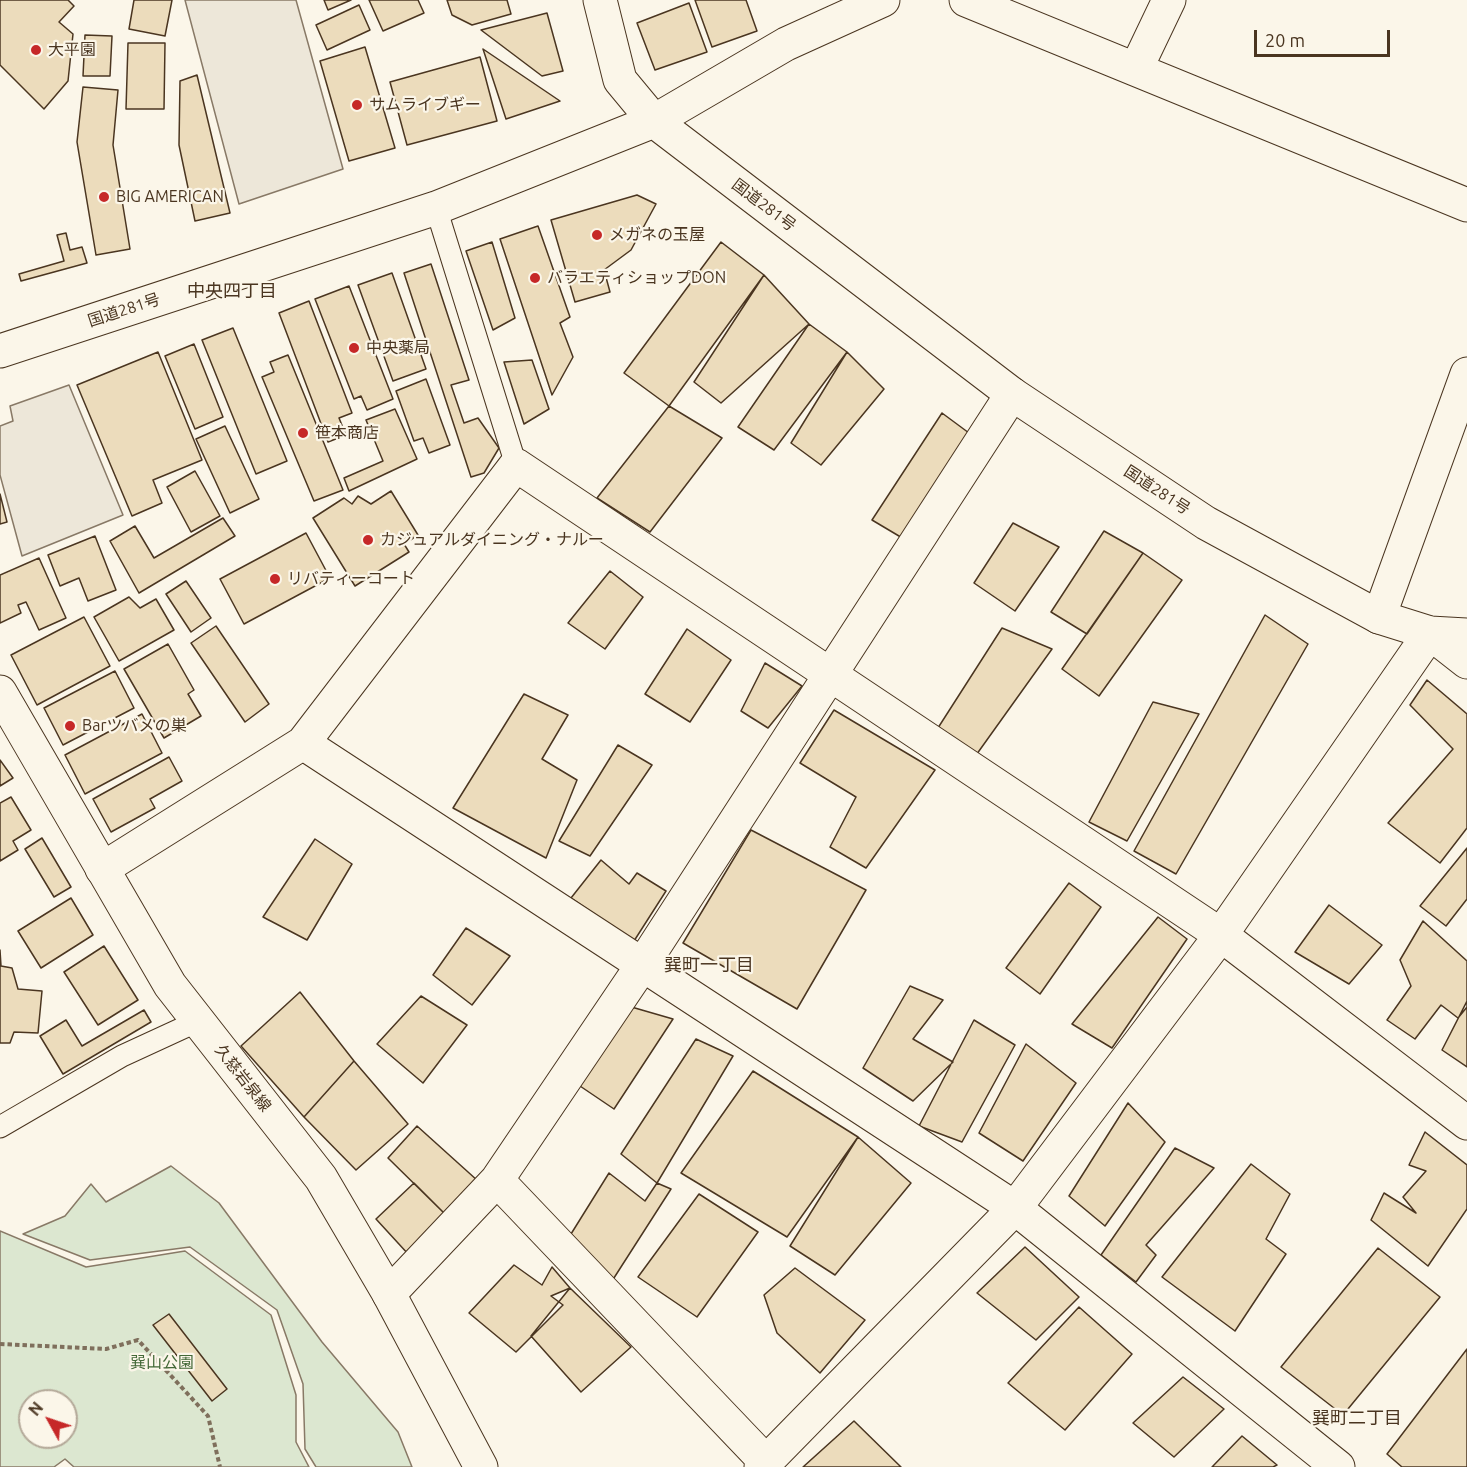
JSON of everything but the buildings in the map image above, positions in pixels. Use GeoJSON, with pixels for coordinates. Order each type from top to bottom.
{"type":"FeatureCollection","features":[{"type":"Feature","properties":{"kind":"main road"},"geometry":{"type":"LineString","coordinates":[[600,0],[620,80],[654,121],[786,44],[883,0]]}},
{"type":"Feature","properties":{"kind":"main road"},"geometry":{"type":"LineString","coordinates":[[966,0],[1467,205]]}},
{"type":"Feature","properties":{"kind":"main road"},"geometry":{"type":"LineString","coordinates":[[1136,69],[1169,0]]}},
{"type":"Feature","properties":{"kind":"main road","name":"国道281号"},"geometry":{"type":"LineString","coordinates":[[0,351],[436,208],[654,121],[1012,394],[1206,523],[1379,617],[1430,633],[1467,634]]}},
{"type":"Feature","properties":{"kind":"main road"},"geometry":{"type":"LineString","coordinates":[[1379,617],[1467,374]]}},
{"type":"Feature","properties":{"kind":"main road"},"geometry":{"type":"LineString","coordinates":[[389,1294],[497,1180],[643,964],[1012,394]]}},
{"type":"Feature","properties":{"kind":"main road"},"geometry":{"type":"LineString","coordinates":[[102,869],[303,743],[516,465],[1221,935],[1467,1123]]}},
{"type":"Feature","properties":{"kind":"main road"},"geometry":{"type":"LineString","coordinates":[[497,1180],[764,1464],[1015,1208],[1221,935],[1430,633],[1467,662]]}},
{"type":"Feature","properties":{"kind":"main road","name":"久慈岩泉線"},"geometry":{"type":"LineString","coordinates":[[0,692],[170,986],[321,1178],[389,1294],[481,1467]]}},
{"type":"Feature","properties":{"kind":"main road"},"geometry":{"type":"LineString","coordinates":[[303,743],[1015,1208],[1319,1461]]}},
{"type":"Feature","properties":{"kind":"lane"},"geometry":{"type":"LineString","coordinates":[[436,208],[516,465]]}},
{"type":"Feature","properties":{"kind":"lane"},"geometry":{"type":"LineString","coordinates":[[0,1127],[122,1056],[198,1021]]}},
{"type":"Feature","properties":{"kind":"path"},"geometry":{"type":"LineString","coordinates":[[0,1344],[106,1349],[138,1340],[208,1416],[220,1467]]}},
{"type":"Feature","properties":{"kind":"green space"},"geometry":{"type":"Polygon","coordinates":[[[171,1166],[219,1203],[322,1342],[398,1432],[412,1467],[316,1467],[305,1449],[303,1384],[277,1310],[190,1247],[90,1260],[23,1234],[65,1216],[91,1184],[106,1202],[171,1166]]]}},
{"type":"Feature","properties":{"kind":"green space","name":"巽山公園"},"geometry":{"type":"Polygon","coordinates":[[[0,1231],[86,1267],[185,1251],[271,1315],[296,1395],[296,1442],[309,1467],[74,1467],[65,1459],[54,1467],[0,1467],[0,1231]]]}},
{"type":"Feature","properties":{"kind":"shaded area"},"geometry":{"type":"Polygon","coordinates":[[[185,0],[296,0],[343,169],[239,204],[185,0]]]}},
{"type":"Feature","properties":{"kind":"shaded area"},"geometry":{"type":"Polygon","coordinates":[[[69,385],[123,515],[22,556],[0,475],[0,426],[13,421],[10,406],[69,385]]]}},
{"type":"Feature","properties":{"kind":"place","name":"大平園"},"geometry":{"type":"Point","coordinates":[36,50]}},
{"type":"Feature","properties":{"kind":"place","name":"サムライブギー"},"geometry":{"type":"Point","coordinates":[357,105]}},
{"type":"Feature","properties":{"kind":"place","name":"BIG AMERICAN"},"geometry":{"type":"Point","coordinates":[104,197]}},
{"type":"Feature","properties":{"kind":"place","name":"メガネの玉屋"},"geometry":{"type":"Point","coordinates":[597,235]}},
{"type":"Feature","properties":{"kind":"place","name":"バラエティショップDON"},"geometry":{"type":"Point","coordinates":[535,278]}},
{"type":"Feature","properties":{"kind":"place","name":"中央薬局"},"geometry":{"type":"Point","coordinates":[354,348]}},
{"type":"Feature","properties":{"kind":"place","name":"笹本商店"},"geometry":{"type":"Point","coordinates":[303,433]}},
{"type":"Feature","properties":{"kind":"place","name":"カジュアルダイニング・ナルー"},"geometry":{"type":"Point","coordinates":[368,540]}},
{"type":"Feature","properties":{"kind":"place","name":"リバティーコート"},"geometry":{"type":"Point","coordinates":[275,579]}},
{"type":"Feature","properties":{"kind":"place","name":"Barツバメの巣"},"geometry":{"type":"Point","coordinates":[70,726]}},
{"type":"Feature","properties":{"kind":"district","name":"中央四丁目"},"geometry":{"type":"Point","coordinates":[232,291]}},
{"type":"Feature","properties":{"kind":"district","name":"巽町一丁目"},"geometry":{"type":"Point","coordinates":[709,965]}},
{"type":"Feature","properties":{"kind":"district","name":"巽町二丁目"},"geometry":{"type":"Point","coordinates":[1357,1418]}}]}
